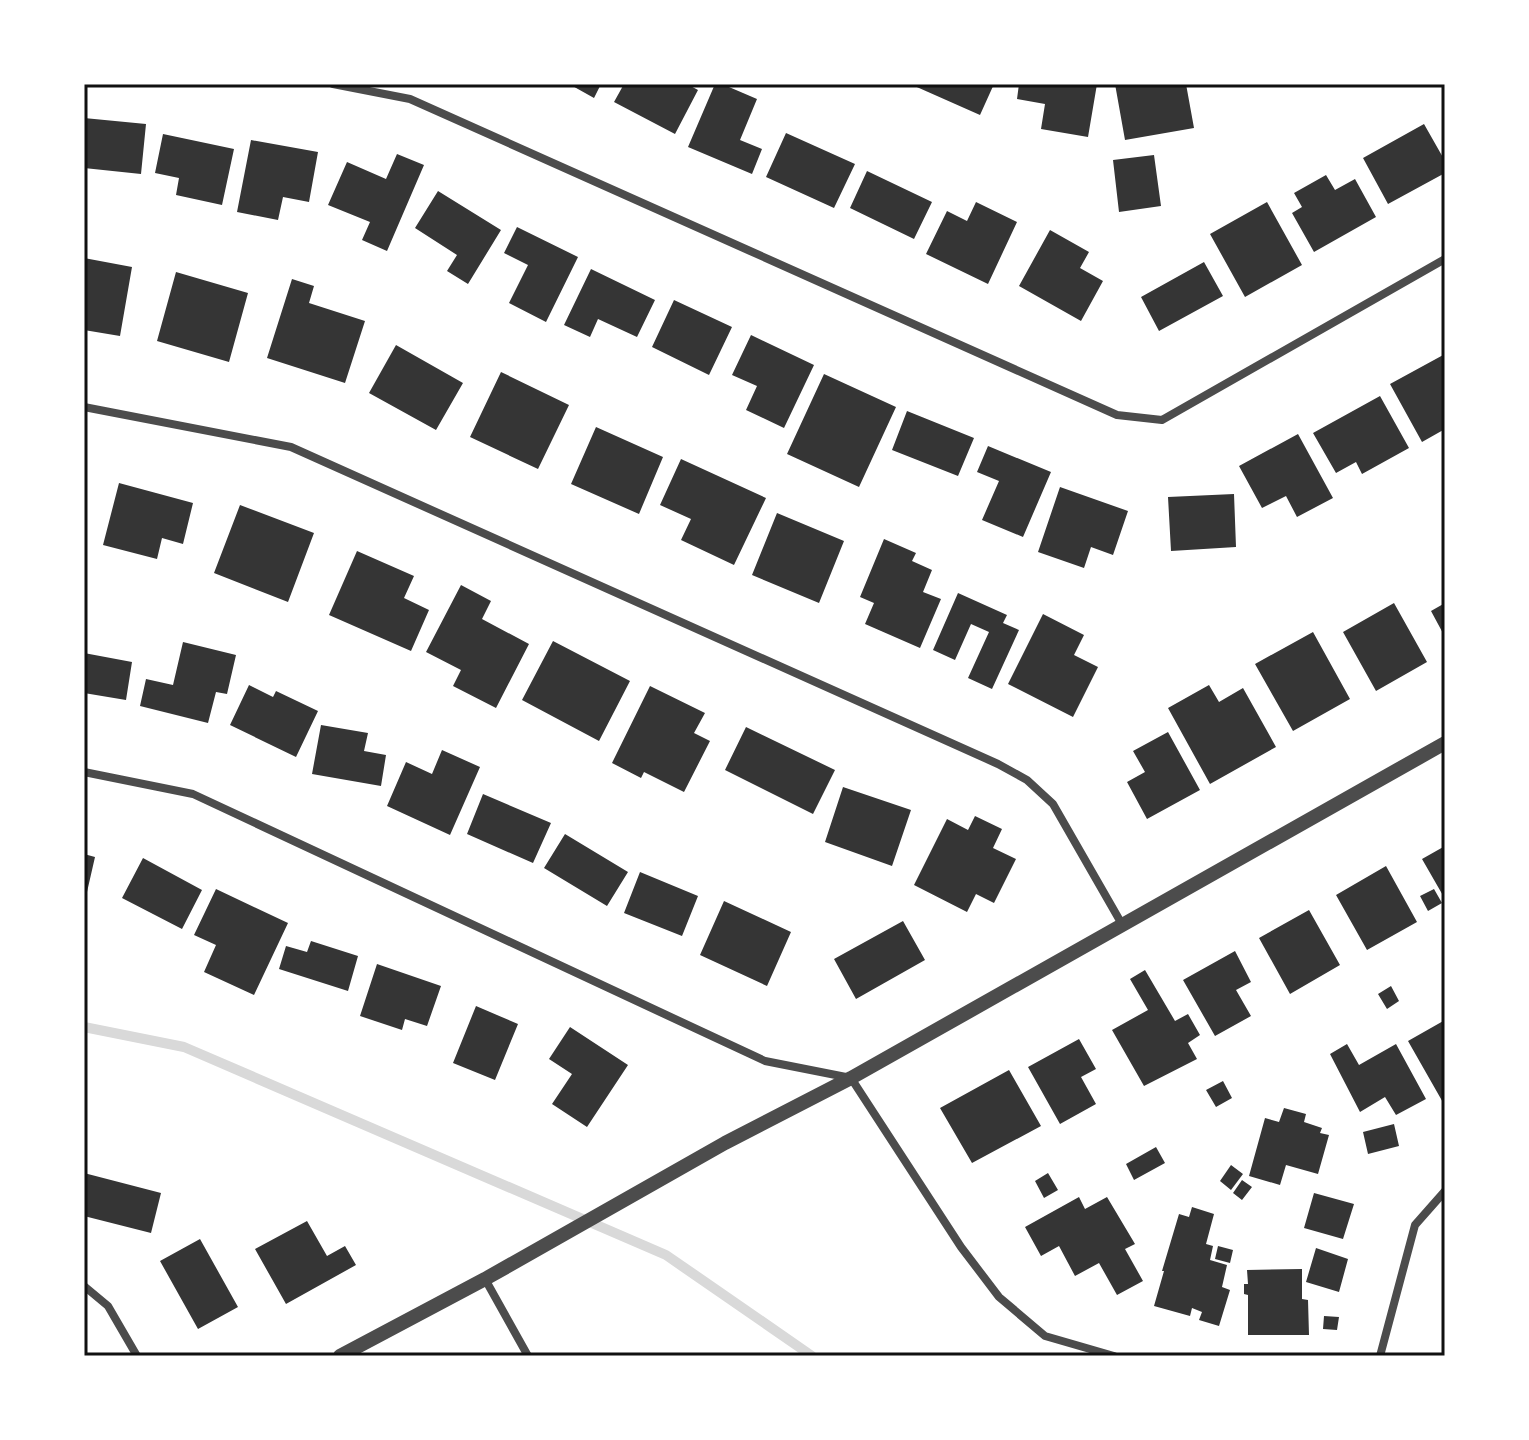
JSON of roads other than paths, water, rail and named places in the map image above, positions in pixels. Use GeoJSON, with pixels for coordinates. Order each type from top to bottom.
{"type":"FeatureCollection","features":[{"type":"Feature","properties":{"kind":"street"},"geometry":{"type":"LineString","coordinates":[[333,84],[410,99],[1117,415],[1162,420],[1445,259]]}},
{"type":"Feature","properties":{"kind":"street"},"geometry":{"type":"LineString","coordinates":[[84,407],[291,447],[998,764],[1027,780],[1053,804],[1123,926]]}},
{"type":"Feature","properties":{"kind":"street"},"geometry":{"type":"LineString","coordinates":[[340,1356],[485,1279],[725,1143],[851,1078],[1445,743]]}},
{"type":"Feature","properties":{"kind":"street"},"geometry":{"type":"LineString","coordinates":[[84,772],[193,794],[765,1061],[851,1078],[961,1247],[999,1297],[1045,1336],[1114,1356]]}},
{"type":"Feature","properties":{"kind":"street"},"geometry":{"type":"LineString","coordinates":[[1380,1356],[1415,1225],[1445,1191]]}},
{"type":"Feature","properties":{"kind":"street"},"geometry":{"type":"LineString","coordinates":[[485,1279],[528,1356]]}},
{"type":"Feature","properties":{"kind":"street"},"geometry":{"type":"LineString","coordinates":[[84,1286],[108,1306],[137,1356]]}},
{"type":"Feature","properties":{"kind":"waterway"},"geometry":{"type":"LineString","coordinates":[[84,1027],[184,1047],[666,1255],[812,1356]]}}]}
